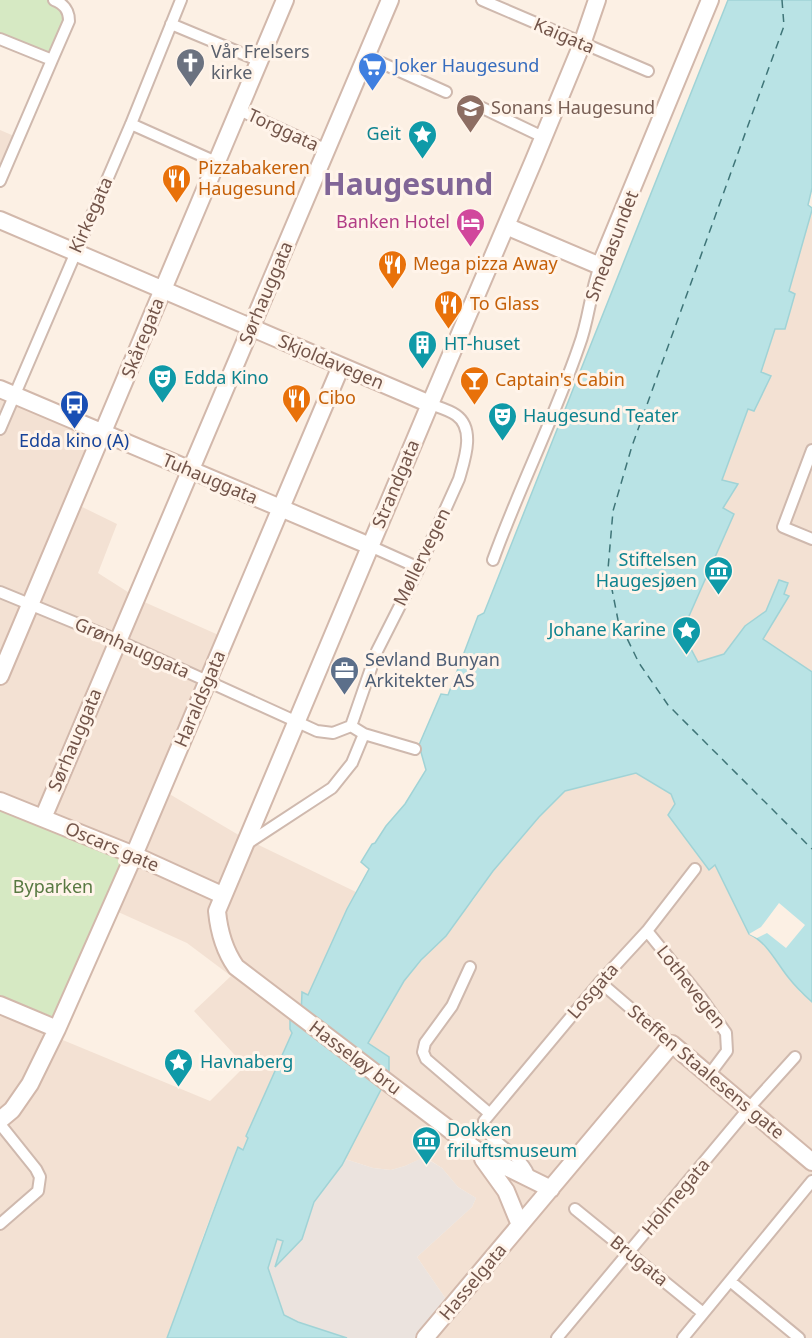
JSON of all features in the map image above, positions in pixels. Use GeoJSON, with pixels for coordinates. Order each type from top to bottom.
{"type":"FeatureCollection","features":[{"type":"Feature","properties":{"kind":"street"},"geometry":{"type":"LineString","coordinates":[[0,181],[69,21],[69,15],[64,6],[54,0]]}},
{"type":"Feature","properties":{"kind":"street","name":"Kirkegata"},"geometry":{"type":"LineString","coordinates":[[0,429],[7,392],[75,252],[131,124],[181,0]]}},
{"type":"Feature","properties":{"kind":"street","name":"Skåregata"},"geometry":{"type":"LineString","coordinates":[[0,676],[104,434],[285,0]]}},
{"type":"Feature","properties":{"kind":"street","name":"Sørhauggata"},"geometry":{"type":"LineString","coordinates":[[43,818],[390,0]]}},
{"type":"Feature","properties":{"kind":"street","name":"Kaigata"},"geometry":{"type":"LineString","coordinates":[[482,0],[648,71]]}},
{"type":"Feature","properties":{"kind":"street","name":"Strandgata"},"geometry":{"type":"LineString","coordinates":[[236,967],[228,955],[218,926],[217,911],[222,895],[506,226],[582,44],[597,0]]}},
{"type":"Feature","properties":{"kind":"street","name":"Smedasundet"},"geometry":{"type":"LineString","coordinates":[[493,560],[580,344],[593,285],[600,266],[710,0]]}},
{"type":"Feature","properties":{"kind":"street"},"geometry":{"type":"LineString","coordinates":[[171,24],[260,61]]}},
{"type":"Feature","properties":{"kind":"street"},"geometry":{"type":"LineString","coordinates":[[0,39],[52,60]]}},
{"type":"Feature","properties":{"kind":"street"},"geometry":{"type":"LineString","coordinates":[[366,56],[446,92]]}},
{"type":"Feature","properties":{"kind":"street"},"geometry":{"type":"LineString","coordinates":[[468,101],[543,137]]}},
{"type":"Feature","properties":{"kind":"street","name":"Torggata"},"geometry":{"type":"LineString","coordinates":[[239,110],[327,150]]}},
{"type":"Feature","properties":{"kind":"street"},"geometry":{"type":"LineString","coordinates":[[131,124],[216,162]]}},
{"type":"Feature","properties":{"kind":"street","name":"Skjoldavegen"},"geometry":{"type":"LineString","coordinates":[[0,220],[430,404]]}},
{"type":"Feature","properties":{"kind":"street"},"geometry":{"type":"LineString","coordinates":[[506,226],[600,266]]}},
{"type":"Feature","properties":{"kind":"street","name":"Haraldsgata"},"geometry":{"type":"LineString","coordinates":[[0,1122],[12,1110],[30,1084],[57,1029],[134,855],[341,366]]}},
{"type":"Feature","properties":{"kind":"street","name":"Tuhauggata"},"geometry":{"type":"LineString","coordinates":[[7,392],[419,568]]}},
{"type":"Feature","properties":{"kind":"street","name":"Møllervegen"},"geometry":{"type":"LineString","coordinates":[[351,726],[377,651],[419,568],[459,479],[467,447],[467,434],[458,416],[430,404]]}},
{"type":"Feature","properties":{"kind":"street"},"geometry":{"type":"LineString","coordinates":[[812,450],[783,527],[812,539]]}},
{"type":"Feature","properties":{"kind":"street","name":"Grønhauggata"},"geometry":{"type":"LineString","coordinates":[[0,592],[117,639],[207,682],[297,721]]}},
{"type":"Feature","properties":{"kind":"street"},"geometry":{"type":"LineString","coordinates":[[297,721],[327,734],[333,734],[351,726],[364,734],[415,749]]}},
{"type":"Feature","properties":{"kind":"street"},"geometry":{"type":"LineString","coordinates":[[243,846],[332,788],[352,763],[364,734]]}},
{"type":"Feature","properties":{"kind":"street","name":"Oscars gate"},"geometry":{"type":"LineString","coordinates":[[0,801],[134,855],[222,895]]}},
{"type":"Feature","properties":{"kind":"street","name":"Losgata"},"geometry":{"type":"LineString","coordinates":[[489,1113],[600,982],[647,931],[695,869]]}},
{"type":"Feature","properties":{"kind":"street","name":"Lothevegen"},"geometry":{"type":"LineString","coordinates":[[647,931],[702,999],[726,1033],[727,1051],[709,1075]]}},
{"type":"Feature","properties":{"kind":"street","name":"Hasseløy bru"},"geometry":{"type":"LineString","coordinates":[[236,967],[475,1149]]}},
{"type":"Feature","properties":{"kind":"street"},"geometry":{"type":"LineString","coordinates":[[470,967],[452,1006],[425,1043],[423,1052],[426,1059],[489,1113],[484,1121],[484,1128],[524,1163],[530,1179]]}},
{"type":"Feature","properties":{"kind":"street","name":"Steffen Staalesens gate"},"geometry":{"type":"LineString","coordinates":[[600,982],[812,1162]]}},
{"type":"Feature","properties":{"kind":"street"},"geometry":{"type":"LineString","coordinates":[[0,1005],[57,1029]]}},
{"type":"Feature","properties":{"kind":"street","name":"Hasselgata"},"geometry":{"type":"LineString","coordinates":[[430,1336],[672,1044]]}},
{"type":"Feature","properties":{"kind":"street","name":"Holmegata"},"geometry":{"type":"LineString","coordinates":[[557,1338],[749,1108],[795,1057]]}},
{"type":"Feature","properties":{"kind":"street"},"geometry":{"type":"LineString","coordinates":[[0,1122],[40,1177],[38,1191],[0,1224]]}},
{"type":"Feature","properties":{"kind":"street"},"geometry":{"type":"LineString","coordinates":[[475,1149],[551,1189]]}},
{"type":"Feature","properties":{"kind":"street"},"geometry":{"type":"LineString","coordinates":[[475,1149],[506,1191],[520,1225]]}},
{"type":"Feature","properties":{"kind":"street"},"geometry":{"type":"LineString","coordinates":[[683,1338],[812,1181]]}},
{"type":"Feature","properties":{"kind":"street","name":"Brugata"},"geometry":{"type":"LineString","coordinates":[[575,1209],[703,1313]]}},
{"type":"Feature","properties":{"kind":"street"},"geometry":{"type":"LineString","coordinates":[[730,1281],[799,1338]]}},
{"type":"Feature","properties":{"kind":"shaded area"},"geometry":{"type":"Polygon","coordinates":[[[0,130],[14,136],[3,164],[0,163],[0,130]]]}},
{"type":"Feature","properties":{"kind":"shaded area"},"geometry":{"type":"Polygon","coordinates":[[[812,210],[812,672],[763,639],[789,597],[784,594],[779,580],[766,611],[745,626],[724,654],[698,662],[682,633],[733,515],[723,508],[722,481],[748,409],[770,376],[760,372],[775,329],[785,329],[789,291],[812,210]]]}},
{"type":"Feature","properties":{"kind":"shaded area"},"geometry":{"type":"Polygon","coordinates":[[[0,397],[98,437],[70,501],[117,524],[98,573],[142,601],[223,637],[166,792],[242,837],[356,892],[308,995],[303,992],[301,1016],[290,1029],[292,1033],[248,1138],[242,1150],[237,1148],[167,1338],[0,1338],[0,1014],[210,1101],[245,1066],[194,1011],[231,976],[187,943],[116,911],[0,803],[0,397]]]}},
{"type":"Feature","properties":{"kind":"shaded area"},"geometry":{"type":"Polygon","coordinates":[[[636,772],[671,794],[709,869],[715,865],[749,934],[757,938],[781,965],[800,992],[812,1002],[812,1338],[414,1338],[450,1305],[417,1257],[472,1207],[476,1198],[458,1187],[442,1168],[425,1157],[391,1170],[373,1168],[345,1159],[389,1074],[368,1043],[404,981],[474,899],[493,871],[539,817],[565,791],[636,772]]]}},
{"type":"Feature","properties":{"kind":"shaded area"},"geometry":{"type":"Polygon","coordinates":[[[424,1157],[442,1168],[458,1187],[476,1198],[472,1207],[417,1257],[450,1305],[414,1338],[347,1338],[284,1315],[268,1268],[277,1239],[283,1241],[276,1266],[302,1239],[314,1202],[345,1159],[373,1168],[391,1170],[424,1157]]]}},
{"type":"Feature","properties":{"kind":"green space"},"geometry":{"type":"Polygon","coordinates":[[[0,0],[54,0],[69,15],[52,60],[0,39],[0,0]]]}},
{"type":"Feature","properties":{"kind":"green space","name":"Byparken"},"geometry":{"type":"Polygon","coordinates":[[[0,808],[124,858],[53,1017],[0,995],[0,808]]]}},
{"type":"Feature","properties":{"kind":"water"},"geometry":{"type":"Polygon","coordinates":[[[728,0],[812,0],[812,188],[808,205],[812,210],[789,291],[795,294],[785,329],[775,329],[761,372],[771,376],[754,411],[748,409],[722,480],[738,484],[723,508],[734,514],[682,632],[698,662],[724,654],[745,626],[766,611],[779,580],[788,583],[784,594],[789,596],[763,639],[812,672],[812,1002],[799,990],[766,947],[749,934],[715,865],[709,870],[668,815],[675,804],[671,794],[636,773],[565,791],[539,817],[493,871],[446,936],[421,960],[404,981],[368,1043],[389,1057],[389,1074],[342,1165],[314,1202],[302,1239],[275,1267],[283,1241],[277,1239],[268,1268],[284,1315],[347,1338],[167,1338],[238,1147],[243,1150],[248,1138],[246,1136],[292,1033],[290,1018],[301,1016],[302,992],[308,995],[347,909],[369,869],[361,862],[372,844],[405,804],[426,770],[419,745],[441,694],[448,695],[478,616],[484,613],[728,0]]]}},
{"type":"Feature","properties":{"kind":"pier"},"geometry":{"type":"Polygon","coordinates":[[[779,903],[805,925],[786,948],[767,933],[757,938],[749,934],[761,927],[779,903]]]}},
{"type":"Feature","properties":{"kind":"ferry route"},"geometry":{"type":"LineString","coordinates":[[782,0],[784,26],[632,446],[613,511],[608,569],[618,620],[639,663],[668,705],[812,849]]}},
{"type":"Feature","properties":{"kind":"place","name":"Vår Frelsers kirke"},"geometry":{"type":"Point","coordinates":[190,88]}},
{"type":"Feature","properties":{"kind":"place","name":"Joker Haugesund"},"geometry":{"type":"Point","coordinates":[373,92]}},
{"type":"Feature","properties":{"kind":"place","name":"Sonans Haugesund"},"geometry":{"type":"Point","coordinates":[470,134]}},
{"type":"Feature","properties":{"kind":"place","name":"Geit"},"geometry":{"type":"Point","coordinates":[422,160]}},
{"type":"Feature","properties":{"kind":"place","name":"Pizzabakeren Haugesund"},"geometry":{"type":"Point","coordinates":[177,204]}},
{"type":"Feature","properties":{"kind":"place","name":"Banken Hotel"},"geometry":{"type":"Point","coordinates":[471,248]}},
{"type":"Feature","properties":{"kind":"place","name":"Mega pizza Away"},"geometry":{"type":"Point","coordinates":[392,290]}},
{"type":"Feature","properties":{"kind":"place","name":"To Glass"},"geometry":{"type":"Point","coordinates":[449,330]}},
{"type":"Feature","properties":{"kind":"place","name":"HT-huset"},"geometry":{"type":"Point","coordinates":[423,370]}},
{"type":"Feature","properties":{"kind":"place","name":"Edda Kino"},"geometry":{"type":"Point","coordinates":[163,404]}},
{"type":"Feature","properties":{"kind":"place","name":"Captain's Cabin"},"geometry":{"type":"Point","coordinates":[474,406]}},
{"type":"Feature","properties":{"kind":"place","name":"Cibo"},"geometry":{"type":"Point","coordinates":[297,424]}},
{"type":"Feature","properties":{"kind":"place","name":"Edda kino (A)"},"geometry":{"type":"Point","coordinates":[74,430]}},
{"type":"Feature","properties":{"kind":"place","name":"Haugesund Teater"},"geometry":{"type":"Point","coordinates":[502,442]}},
{"type":"Feature","properties":{"kind":"place","name":"Stiftelsen Haugesjøen"},"geometry":{"type":"Point","coordinates":[718,596]}},
{"type":"Feature","properties":{"kind":"place","name":"Johane Karine"},"geometry":{"type":"Point","coordinates":[687,656]}},
{"type":"Feature","properties":{"kind":"place","name":"Sevland Bunyan Arkitekter AS"},"geometry":{"type":"Point","coordinates":[344,696]}},
{"type":"Feature","properties":{"kind":"place","name":"Havnaberg"},"geometry":{"type":"Point","coordinates":[179,1088]}},
{"type":"Feature","properties":{"kind":"place","name":"Dokken friluftsmuseum"},"geometry":{"type":"Point","coordinates":[426,1166]}},
{"type":"Feature","properties":{"kind":"district","name":"Haugesund"},"geometry":{"type":"Point","coordinates":[408,185]}}]}
